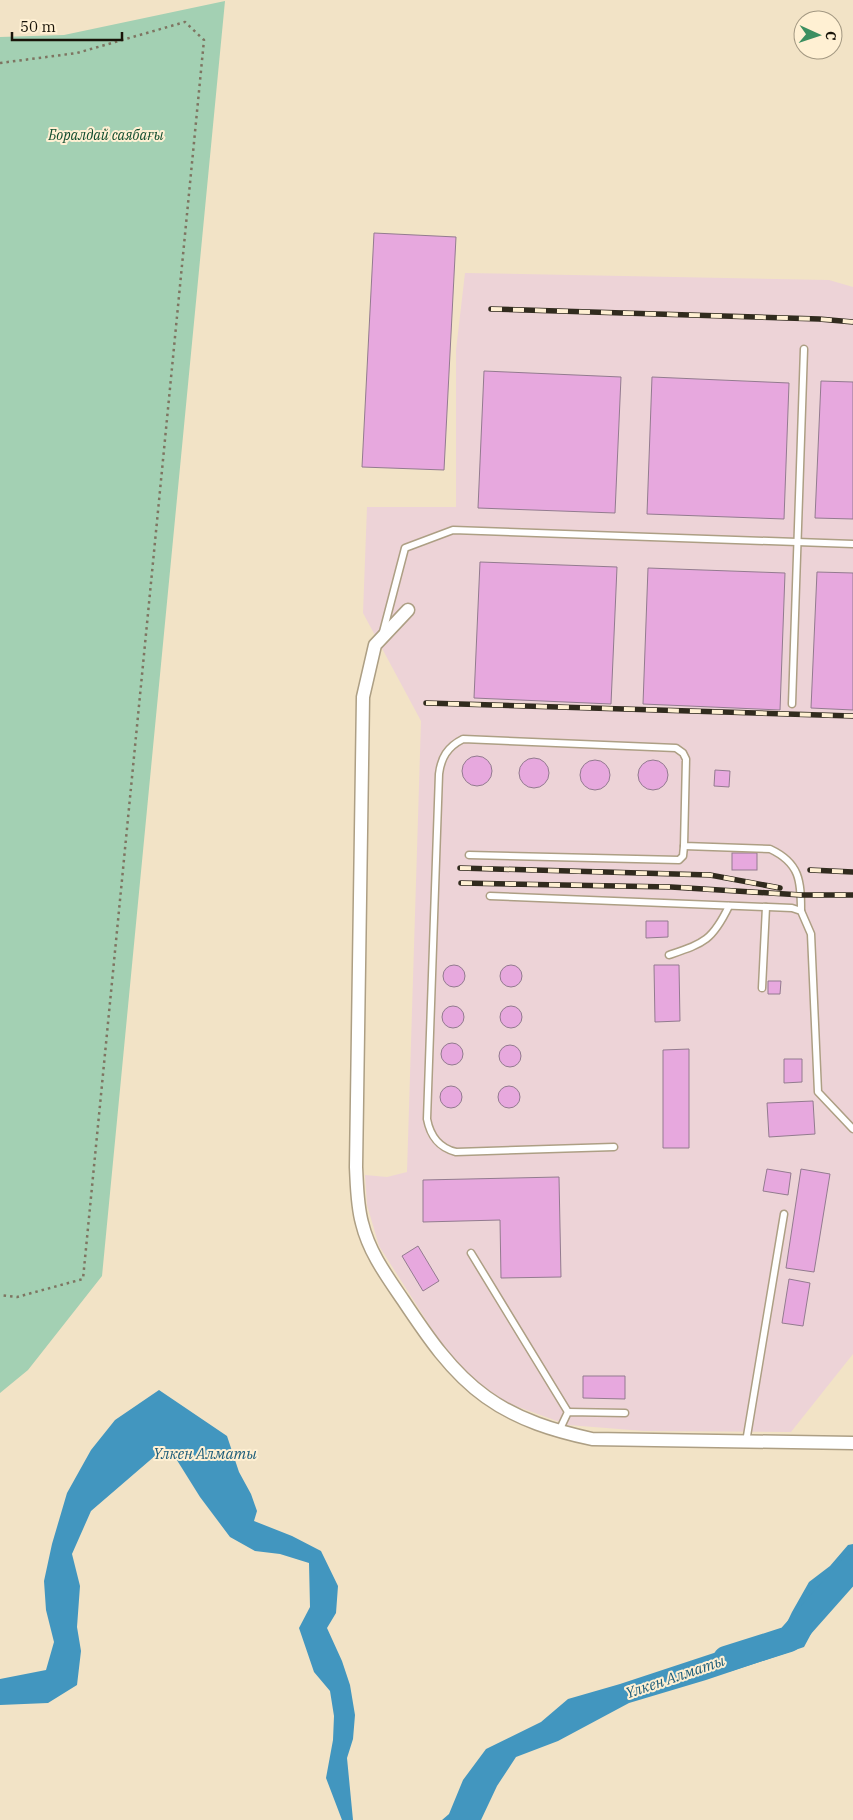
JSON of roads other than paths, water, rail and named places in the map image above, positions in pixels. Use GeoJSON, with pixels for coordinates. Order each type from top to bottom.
{"type":"FeatureCollection","features":[{"type":"Feature","properties":{"kind":"street"},"geometry":{"type":"LineString","coordinates":[[408,610],[375,645],[363,697],[356,1166],[357,1194],[362,1224],[375,1258],[441,1354],[461,1377],[487,1398],[513,1412],[558,1431],[592,1439],[853,1442]]}},
{"type":"Feature","properties":{"kind":"lane"},"geometry":{"type":"LineString","coordinates":[[792,704],[804,349]]}},
{"type":"Feature","properties":{"kind":"lane"},"geometry":{"type":"LineString","coordinates":[[382,637],[405,548],[453,530],[853,544]]}},
{"type":"Feature","properties":{"kind":"lane"},"geometry":{"type":"LineString","coordinates":[[469,855],[679,860],[684,856],[686,759],[684,753],[676,748],[462,739],[447,750],[441,760],[426,1119],[433,1137],[446,1149],[456,1152],[614,1148]]}},
{"type":"Feature","properties":{"kind":"lane"},"geometry":{"type":"LineString","coordinates":[[684,846],[770,849],[781,854],[792,864],[799,875],[801,910],[811,934],[818,1092],[853,1129]]}},
{"type":"Feature","properties":{"kind":"lane"},"geometry":{"type":"LineString","coordinates":[[490,896],[801,910]]}},
{"type":"Feature","properties":{"kind":"lane"},"geometry":{"type":"LineString","coordinates":[[669,955],[701,944],[713,932],[729,906]]}},
{"type":"Feature","properties":{"kind":"lane"},"geometry":{"type":"LineString","coordinates":[[762,988],[766,908]]}},
{"type":"Feature","properties":{"kind":"lane"},"geometry":{"type":"LineString","coordinates":[[746,1442],[784,1214]]}},
{"type":"Feature","properties":{"kind":"lane"},"geometry":{"type":"LineString","coordinates":[[472,1253],[568,1412]]}},
{"type":"Feature","properties":{"kind":"lane"},"geometry":{"type":"LineString","coordinates":[[558,1431],[568,1412]]}},
{"type":"Feature","properties":{"kind":"lane"},"geometry":{"type":"LineString","coordinates":[[568,1412],[625,1413]]}},
{"type":"Feature","properties":{"kind":"water","name":"Үлкен Алматы"},"geometry":{"type":"Polygon","coordinates":[[[159,1390],[227,1436],[239,1472],[251,1494],[257,1511],[254,1521],[292,1536],[321,1551],[338,1586],[336,1613],[327,1628],[342,1661],[350,1685],[355,1715],[353,1739],[347,1758],[353,1820],[342,1820],[326,1778],[333,1740],[334,1716],[330,1691],[314,1672],[299,1628],[310,1607],[309,1563],[280,1554],[255,1551],[230,1537],[200,1497],[175,1457],[163,1449],[91,1511],[72,1554],[80,1586],[77,1627],[81,1651],[77,1685],[48,1703],[0,1705],[0,1679],[46,1670],[54,1642],[46,1610],[44,1581],[52,1544],[67,1493],[91,1450],[115,1420],[159,1390]]]}},
{"type":"Feature","properties":{"kind":"water","name":"Үлкен Алматы"},"geometry":{"type":"Polygon","coordinates":[[[853,1544],[853,1573],[839,1582],[804,1647],[706,1680],[629,1703],[558,1741],[516,1757],[497,1786],[481,1820],[442,1820],[449,1814],[463,1780],[486,1749],[541,1722],[568,1699],[726,1649],[764,1648],[780,1637],[809,1582],[830,1566],[848,1545],[853,1544]]]}},
{"type":"Feature","properties":{"kind":"waterway","name":"Үлкен Алматы"},"geometry":{"type":"LineString","coordinates":[[726,1659],[789,1639],[853,1567]]}},
{"type":"Feature","properties":{"kind":"railway"},"geometry":{"type":"LineString","coordinates":[[491,309],[819,319],[853,322]]}},
{"type":"Feature","properties":{"kind":"railway"},"geometry":{"type":"LineString","coordinates":[[426,703],[853,716]]}},
{"type":"Feature","properties":{"kind":"railway"},"geometry":{"type":"LineString","coordinates":[[460,868],[710,875],[780,888]]}},
{"type":"Feature","properties":{"kind":"railway"},"geometry":{"type":"LineString","coordinates":[[810,870],[853,872]]}},
{"type":"Feature","properties":{"kind":"railway"},"geometry":{"type":"LineString","coordinates":[[461,883],[671,887],[801,895],[853,895]]}},
{"type":"Feature","properties":{"kind":"park label","name":"Боралдай саябағы"},"geometry":{"type":"Point","coordinates":[106,135]}}]}
